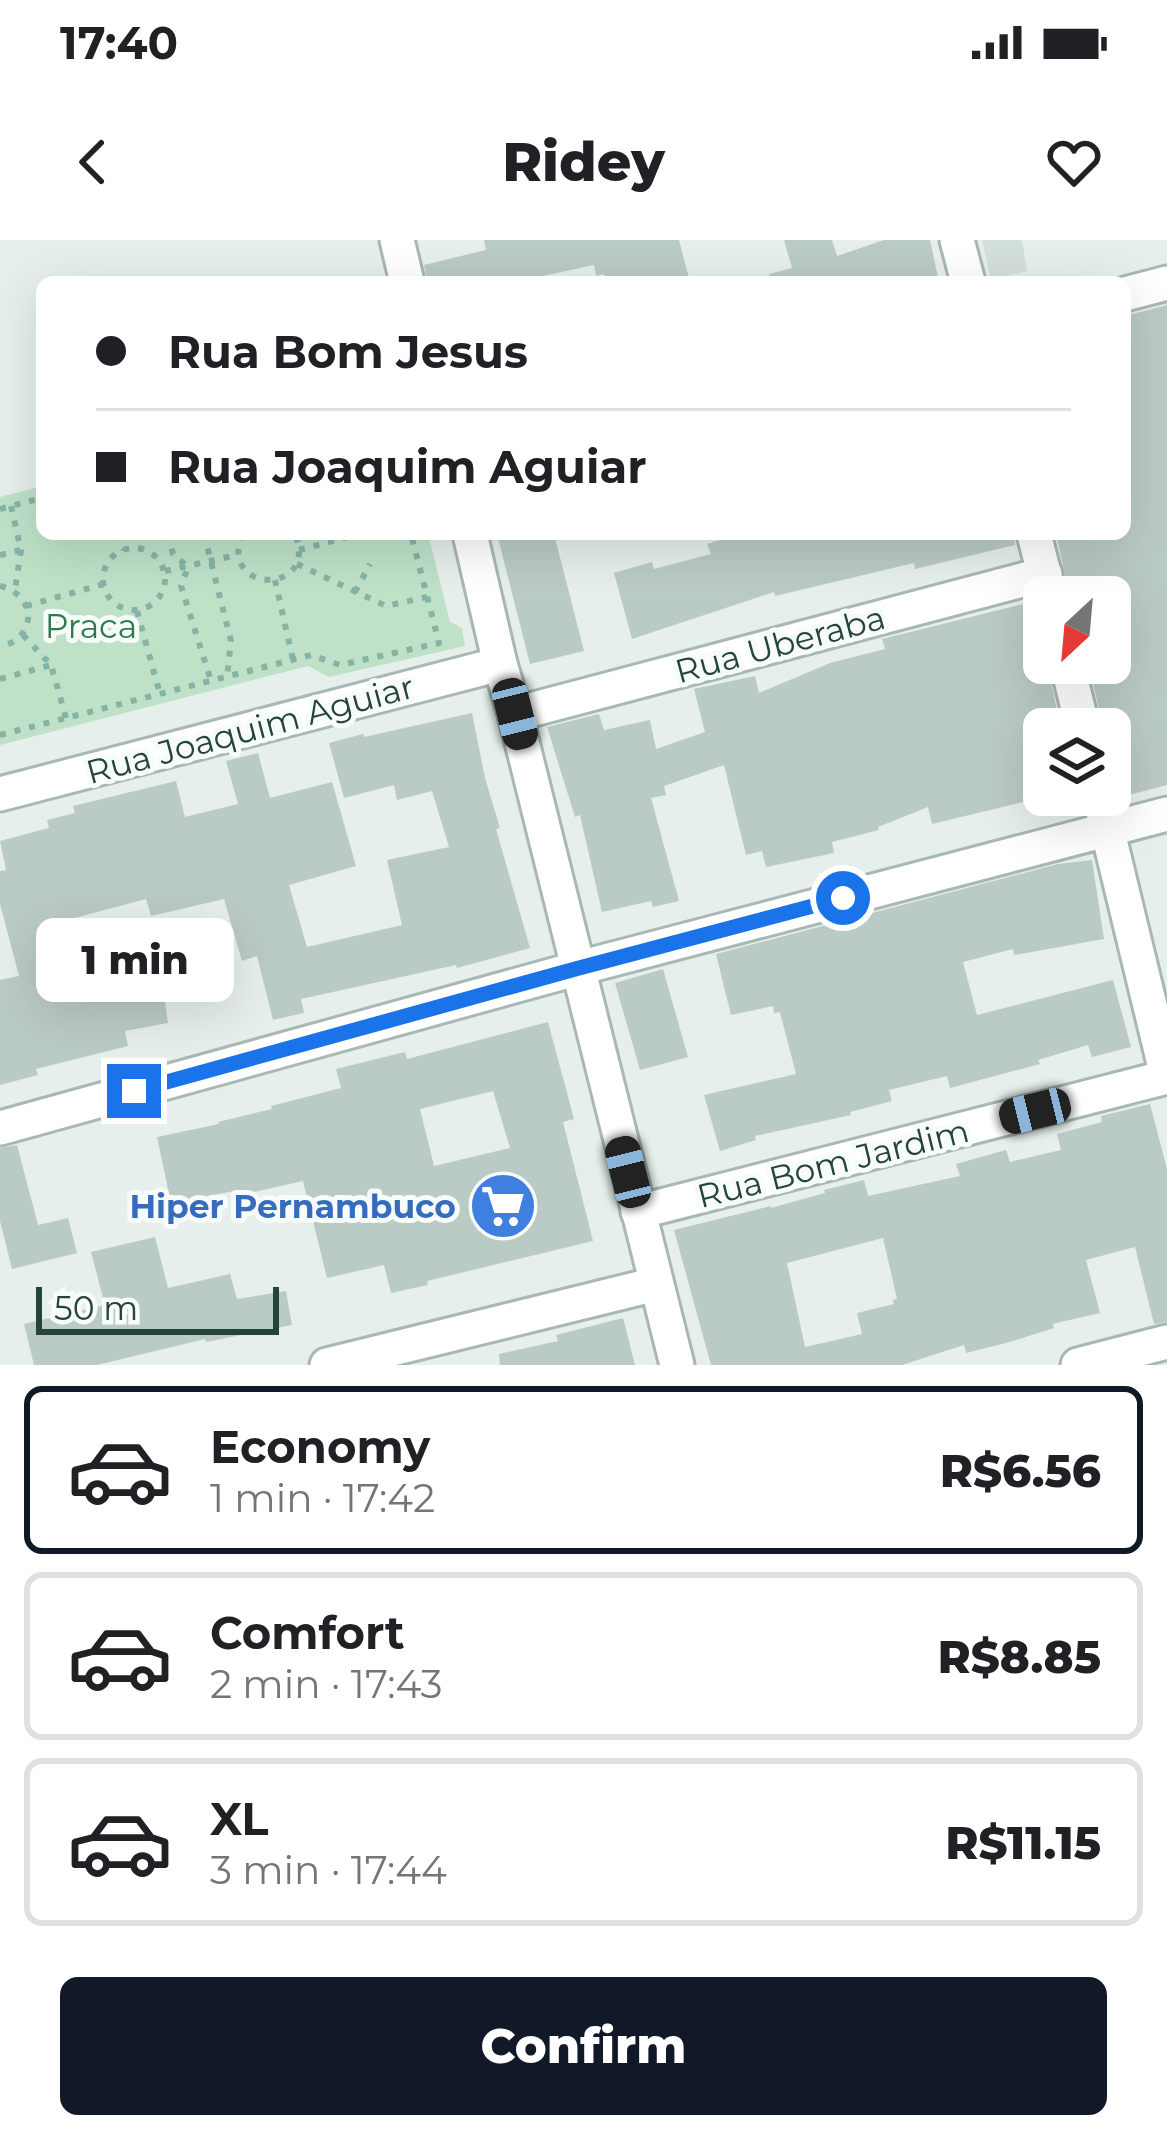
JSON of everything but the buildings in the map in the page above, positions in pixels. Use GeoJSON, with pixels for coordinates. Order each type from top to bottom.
{"type":"FeatureCollection","features":[{"type":"Feature","properties":{"kind":"street"},"geometry":{"type":"LineString","coordinates":[[397,240],[406,276]]}},
{"type":"Feature","properties":{"kind":"street"},"geometry":{"type":"LineString","coordinates":[[957,240],[966,276]]}},
{"type":"Feature","properties":{"kind":"street"},"geometry":{"type":"LineString","coordinates":[[1131,292],[1167,283]]}},
{"type":"Feature","properties":{"kind":"street"},"geometry":{"type":"LineString","coordinates":[[471,540],[677,1365]]}},
{"type":"Feature","properties":{"kind":"street"},"geometry":{"type":"LineString","coordinates":[[1036,540],[1044,576]]}},
{"type":"Feature","properties":{"kind":"street","name":"Rua Uberaba"},"geometry":{"type":"LineString","coordinates":[[515,714],[1023,592]]}},
{"type":"Feature","properties":{"kind":"street","name":"Rua Joaquim Aguiar"},"geometry":{"type":"LineString","coordinates":[[0,794],[500,664]]}},
{"type":"Feature","properties":{"kind":"street"},"geometry":{"type":"LineString","coordinates":[[0,1128],[579,968],[1167,814]]}},
{"type":"Feature","properties":{"kind":"street"},"geometry":{"type":"LineString","coordinates":[[1104,816],[1167,1076]]}},
{"type":"Feature","properties":{"kind":"street","name":"Rua Bom Jardim"},"geometry":{"type":"LineString","coordinates":[[638,1213],[1167,1076]]}},
{"type":"Feature","properties":{"kind":"street"},"geometry":{"type":"LineString","coordinates":[[327,1365],[656,1284]]}},
{"type":"Feature","properties":{"kind":"street"},"geometry":{"type":"LineString","coordinates":[[1078,1365],[1167,1342]]}},
{"type":"Feature","properties":{"kind":"path"},"geometry":{"type":"LineString","coordinates":[[0,509],[36,500]]}},
{"type":"Feature","properties":{"kind":"path"},"geometry":{"type":"LineString","coordinates":[[10,506],[22,550],[15,591]]}},
{"type":"Feature","properties":{"kind":"path"},"geometry":{"type":"LineString","coordinates":[[121,540],[124,550]]}},
{"type":"Feature","properties":{"kind":"path"},"geometry":{"type":"LineString","coordinates":[[170,540],[173,554],[188,567]]}},
{"type":"Feature","properties":{"kind":"path"},"geometry":{"type":"LineString","coordinates":[[206,540],[231,641],[226,677]]}},
{"type":"Feature","properties":{"kind":"path"},"geometry":{"type":"LineString","coordinates":[[241,540],[237,555],[248,573],[275,580],[297,564],[296,540]]}},
{"type":"Feature","properties":{"kind":"path"},"geometry":{"type":"LineString","coordinates":[[299,550],[336,540]]}},
{"type":"Feature","properties":{"kind":"path"},"geometry":{"type":"LineString","coordinates":[[0,735],[311,655],[340,665],[440,643],[413,540]]}},
{"type":"Feature","properties":{"kind":"path"},"geometry":{"type":"LineString","coordinates":[[0,555],[22,550]]}},
{"type":"Feature","properties":{"kind":"path"},"geometry":{"type":"LineString","coordinates":[[124,550],[152,554],[165,571],[160,598],[137,611],[114,603],[104,584],[107,563],[124,550]]}},
{"type":"Feature","properties":{"kind":"path"},"geometry":{"type":"LineString","coordinates":[[165,571],[237,555]]}},
{"type":"Feature","properties":{"kind":"path"},"geometry":{"type":"LineString","coordinates":[[297,564],[386,606],[428,597]]}},
{"type":"Feature","properties":{"kind":"path"},"geometry":{"type":"LineString","coordinates":[[355,592],[370,564]]}},
{"type":"Feature","properties":{"kind":"path"},"geometry":{"type":"LineString","coordinates":[[188,567],[182,586],[211,681]]}},
{"type":"Feature","properties":{"kind":"path"},"geometry":{"type":"LineString","coordinates":[[275,580],[293,660]]}},
{"type":"Feature","properties":{"kind":"path"},"geometry":{"type":"LineString","coordinates":[[26,606],[104,584]]}},
{"type":"Feature","properties":{"kind":"path"},"geometry":{"type":"LineString","coordinates":[[0,586],[15,591],[26,606],[27,626],[16,641],[0,647]]}},
{"type":"Feature","properties":{"kind":"path"},"geometry":{"type":"LineString","coordinates":[[137,611],[160,694]]}},
{"type":"Feature","properties":{"kind":"path"},"geometry":{"type":"LineString","coordinates":[[23,635],[51,665],[66,718]]}},
{"type":"Feature","properties":{"kind":"path"},"geometry":{"type":"LineString","coordinates":[[0,679],[51,665]]}},
{"type":"Feature","properties":{"kind":"shaded area"},"geometry":{"type":"Polygon","coordinates":[[[982,240],[1022,240],[1027,271],[990,276],[982,240]]]}},
{"type":"Feature","properties":{"kind":"green space","name":"Praca"},"geometry":{"type":"Polygon","coordinates":[[[36,488],[36,540],[430,540],[450,622],[462,628],[465,646],[329,677],[308,666],[0,745],[0,497],[36,488]]]}},
{"type":"Feature","properties":{"kind":"place","name":"Hiper Pernambuco"},"geometry":{"type":"Point","coordinates":[503,1206]}},
{"type":"Feature","properties":{"kind":"route"},"geometry":{"type":"LineString","coordinates":[[134,1091],[843,898]]}}]}
